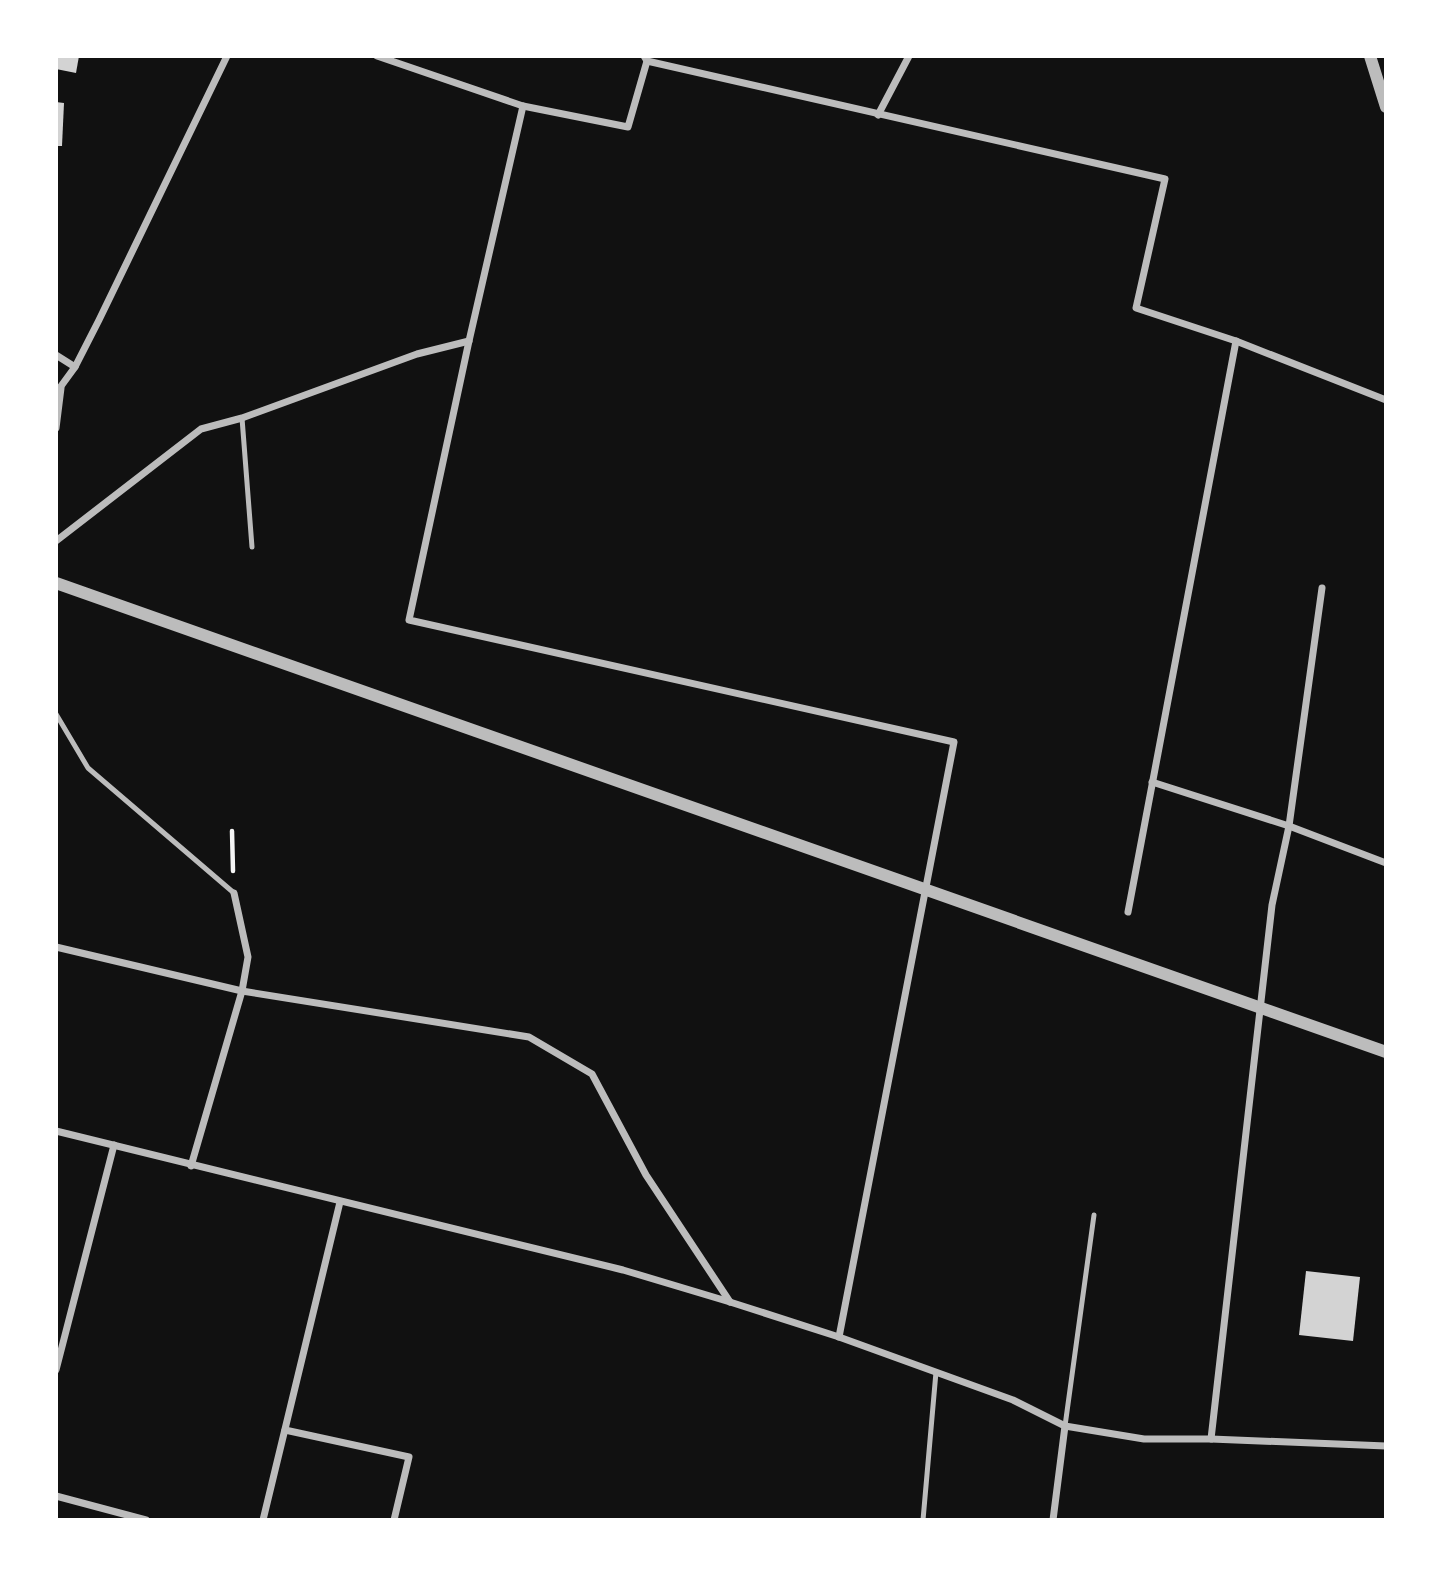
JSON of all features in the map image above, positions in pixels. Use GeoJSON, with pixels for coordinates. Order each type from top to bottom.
{"type":"FeatureCollection","features":[{"type":"Feature","properties":{"kind":"street"},"geometry":{"type":"LineString","coordinates":[[56,428],[59,390],[75,367],[142,235],[227,56]]}},
{"type":"Feature","properties":{"kind":"street"},"geometry":{"type":"LineString","coordinates":[[377,56],[523,106],[628,127],[646,58],[878,115],[1165,179],[1136,308],[1236,341],[1386,400]]}},
{"type":"Feature","properties":{"kind":"street"},"geometry":{"type":"LineString","coordinates":[[878,115],[909,56]]}},
{"type":"Feature","properties":{"kind":"street"},"geometry":{"type":"LineString","coordinates":[[1370,56],[1386,107]]}},
{"type":"Feature","properties":{"kind":"street"},"geometry":{"type":"LineString","coordinates":[[523,106],[409,621],[954,742],[923,889],[839,1337]]}},
{"type":"Feature","properties":{"kind":"street"},"geometry":{"type":"LineString","coordinates":[[56,541],[201,429],[242,418],[417,354],[469,341]]}},
{"type":"Feature","properties":{"kind":"street"},"geometry":{"type":"LineString","coordinates":[[1128,912],[1236,341]]}},
{"type":"Feature","properties":{"kind":"street"},"geometry":{"type":"LineString","coordinates":[[56,355],[75,367]]}},
{"type":"Feature","properties":{"kind":"street"},"geometry":{"type":"LineString","coordinates":[[56,583],[1386,1052]]}},
{"type":"Feature","properties":{"kind":"street"},"geometry":{"type":"LineString","coordinates":[[1211,1439],[1272,905],[1289,826],[1322,589]]}},
{"type":"Feature","properties":{"kind":"street"},"geometry":{"type":"LineString","coordinates":[[1152,782],[1289,826],[1386,863]]}},
{"type":"Feature","properties":{"kind":"street"},"geometry":{"type":"LineString","coordinates":[[191,1166],[242,991],[248,957],[234,893]]}},
{"type":"Feature","properties":{"kind":"street"},"geometry":{"type":"LineString","coordinates":[[56,947],[242,991],[529,1037],[592,1074],[646,1175],[730,1302]]}},
{"type":"Feature","properties":{"kind":"street"},"geometry":{"type":"LineString","coordinates":[[56,1131],[623,1270],[839,1337],[1013,1399],[1065,1426],[1144,1439],[1386,1446]]}},
{"type":"Feature","properties":{"kind":"street"},"geometry":{"type":"LineString","coordinates":[[56,1370],[114,1145]]}},
{"type":"Feature","properties":{"kind":"street"},"geometry":{"type":"LineString","coordinates":[[263,1520],[340,1202]]}},
{"type":"Feature","properties":{"kind":"street"},"geometry":{"type":"LineString","coordinates":[[1053,1520],[1065,1426]]}},
{"type":"Feature","properties":{"kind":"street"},"geometry":{"type":"LineString","coordinates":[[285,1430],[409,1457],[394,1520]]}},
{"type":"Feature","properties":{"kind":"street"},"geometry":{"type":"LineString","coordinates":[[56,1496],[146,1520]]}},
{"type":"Feature","properties":{"kind":"lane"},"geometry":{"type":"LineString","coordinates":[[242,418],[252,547]]}},
{"type":"Feature","properties":{"kind":"lane"},"geometry":{"type":"LineString","coordinates":[[56,714],[88,768],[234,893]]}},
{"type":"Feature","properties":{"kind":"lane"},"geometry":{"type":"LineString","coordinates":[[1065,1426],[1094,1215]]}},
{"type":"Feature","properties":{"kind":"lane"},"geometry":{"type":"LineString","coordinates":[[923,1520],[936,1372]]}},
{"type":"Feature","properties":{"kind":"path"},"geometry":{"type":"LineString","coordinates":[[232,831],[234,893]]}},
{"type":"Feature","properties":{"kind":"building"},"geometry":{"type":"Polygon","coordinates":[[[56,56],[79,56],[76,73],[56,69],[56,56]]]}},
{"type":"Feature","properties":{"kind":"building"},"geometry":{"type":"Polygon","coordinates":[[[56,102],[64,103],[62,146],[56,146],[56,102]]]}},
{"type":"Feature","properties":{"kind":"building"},"geometry":{"type":"Polygon","coordinates":[[[1306,1271],[1360,1277],[1353,1341],[1299,1335],[1306,1271]]]}}]}
